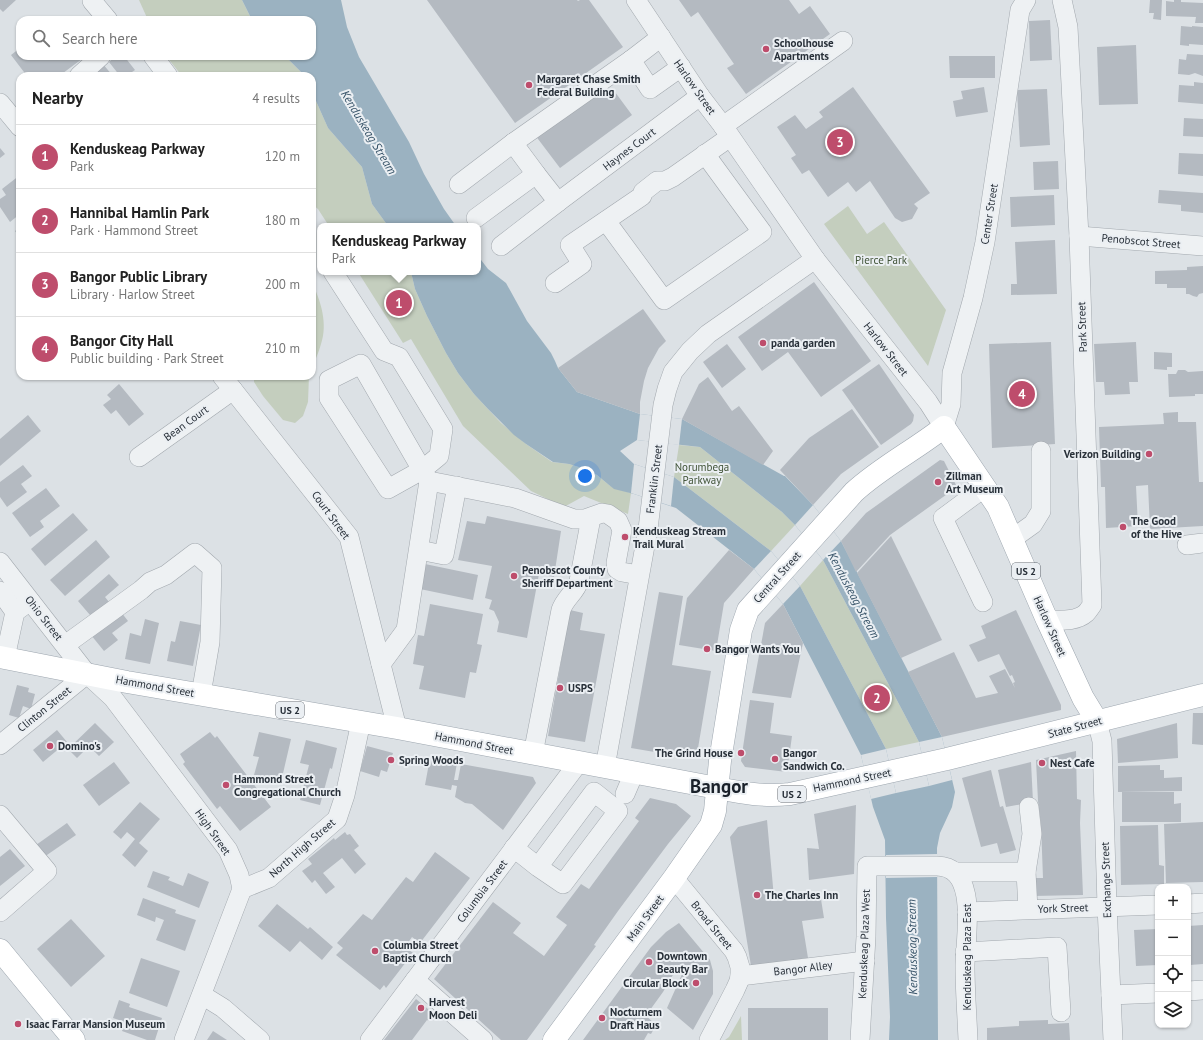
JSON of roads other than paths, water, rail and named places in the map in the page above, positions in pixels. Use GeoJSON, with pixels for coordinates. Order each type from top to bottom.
{"type":"FeatureCollection","features":[{"type":"Feature","properties":{"kind":"main road","name":"Harlow Street"},"geometry":{"type":"LineString","coordinates":[[944,427],[998,507],[1083,698],[1097,721]]}},
{"type":"Feature","properties":{"kind":"main road","name":"Central Street"},"geometry":{"type":"LineString","coordinates":[[718,788],[720,761],[742,623],[748,610],[768,586],[860,486],[944,427]]}},
{"type":"Feature","properties":{"kind":"main road","name":"Hammond Street"},"geometry":{"type":"LineString","coordinates":[[3,658],[397,728],[744,793],[770,796],[790,794],[947,760]]}},
{"type":"Feature","properties":{"kind":"main road","name":"State Street"},"geometry":{"type":"LineString","coordinates":[[947,760],[1203,695]]}},
{"type":"Feature","properties":{"kind":"main road","name":"Main Street"},"geometry":{"type":"LineString","coordinates":[[554,1040],[674,878],[711,825],[715,811],[718,788]]}},
{"type":"Feature","properties":{"kind":"main road"},"geometry":{"type":"LineString","coordinates":[[0,950],[74,1040]]}},
{"type":"Feature","properties":{"kind":"street","name":"Harlow Street"},"geometry":{"type":"LineString","coordinates":[[636,0],[700,96],[815,259],[928,402],[944,427]]}},
{"type":"Feature","properties":{"kind":"street","name":"Center Street"},"geometry":{"type":"LineString","coordinates":[[944,427],[951,404],[952,373],[973,298],[984,242],[1020,10],[1026,0]]}},
{"type":"Feature","properties":{"kind":"street","name":"Park Street"},"geometry":{"type":"LineString","coordinates":[[1047,620],[1077,618],[1086,613],[1092,605],[1078,236],[1068,27],[1062,0]]}},
{"type":"Feature","properties":{"kind":"street"},"geometry":{"type":"LineString","coordinates":[[92,1],[105,16]]}},
{"type":"Feature","properties":{"kind":"street"},"geometry":{"type":"LineString","coordinates":[[458,184],[661,37]]}},
{"type":"Feature","properties":{"kind":"street"},"geometry":{"type":"LineString","coordinates":[[555,283],[582,264],[570,245],[642,196],[648,198],[664,188],[665,181],[706,154],[726,131],[843,41]]}},
{"type":"Feature","properties":{"kind":"street"},"geometry":{"type":"LineString","coordinates":[[83,72],[97,60]]}},
{"type":"Feature","properties":{"kind":"street"},"geometry":{"type":"LineString","coordinates":[[156,60],[165,72]]}},
{"type":"Feature","properties":{"kind":"street"},"geometry":{"type":"LineString","coordinates":[[631,60],[650,88],[681,67]]}},
{"type":"Feature","properties":{"kind":"street","name":"Haynes Court"},"geometry":{"type":"LineString","coordinates":[[501,246],[700,96]]}},
{"type":"Feature","properties":{"kind":"street"},"geometry":{"type":"LineString","coordinates":[[0,103],[16,123]]}},
{"type":"Feature","properties":{"kind":"street"},"geometry":{"type":"LineString","coordinates":[[513,143],[558,202]]}},
{"type":"Feature","properties":{"kind":"street"},"geometry":{"type":"LineString","coordinates":[[606,221],[664,300],[762,232],[706,154]]}},
{"type":"Feature","properties":{"kind":"street"},"geometry":{"type":"LineString","coordinates":[[476,218],[536,174]]}},
{"type":"Feature","properties":{"kind":"street","name":"Penobscot Street"},"geometry":{"type":"LineString","coordinates":[[1078,236],[1203,246]]}},
{"type":"Feature","properties":{"kind":"street","name":"Franklin Street"},"geometry":{"type":"LineString","coordinates":[[605,767],[652,500],[658,442],[665,397],[673,372],[690,351],[708,334],[815,259]]}},
{"type":"Feature","properties":{"kind":"street"},"geometry":{"type":"LineString","coordinates":[[335,275],[384,351],[399,357],[443,429],[439,456],[426,475],[418,550],[406,630],[381,664]]}},
{"type":"Feature","properties":{"kind":"street"},"geometry":{"type":"LineString","coordinates":[[384,351],[329,380],[329,398],[388,489],[426,475],[457,486],[515,498],[574,519],[591,518],[602,513],[608,514],[618,521],[622,530],[616,566],[617,569],[622,572],[639,575]]}},
{"type":"Feature","properties":{"kind":"street"},"geometry":{"type":"LineString","coordinates":[[361,364],[426,475]]}},
{"type":"Feature","properties":{"kind":"street","name":"Bean Court"},"geometry":{"type":"LineString","coordinates":[[139,457],[227,383]]}},
{"type":"Feature","properties":{"kind":"street","name":"Court Street"},"geometry":{"type":"LineString","coordinates":[[227,383],[349,537],[397,728]]}},
{"type":"Feature","properties":{"kind":"street"},"geometry":{"type":"LineString","coordinates":[[1012,539],[1033,524],[1041,511],[1041,451]]}},
{"type":"Feature","properties":{"kind":"street"},"geometry":{"type":"LineString","coordinates":[[418,550],[444,555],[457,486]]}},
{"type":"Feature","properties":{"kind":"street"},"geometry":{"type":"LineString","coordinates":[[983,602],[943,518],[985,487]]}},
{"type":"Feature","properties":{"kind":"street"},"geometry":{"type":"LineString","coordinates":[[534,754],[561,610],[563,604],[577,588],[591,518]]}},
{"type":"Feature","properties":{"kind":"street"},"geometry":{"type":"LineString","coordinates":[[65,645],[150,582],[166,575],[195,554],[212,568],[210,642],[200,694]]}},
{"type":"Feature","properties":{"kind":"street","name":"Ohio Street"},"geometry":{"type":"LineString","coordinates":[[0,562],[87,674]]}},
{"type":"Feature","properties":{"kind":"street"},"geometry":{"type":"LineString","coordinates":[[0,591],[9,621],[3,658]]}},
{"type":"Feature","properties":{"kind":"street"},"geometry":{"type":"LineString","coordinates":[[9,621],[30,601]]}},
{"type":"Feature","properties":{"kind":"street","name":"Clinton Street"},"geometry":{"type":"LineString","coordinates":[[0,745],[87,674]]}},
{"type":"Feature","properties":{"kind":"street","name":"High Street"},"geometry":{"type":"LineString","coordinates":[[87,674],[113,698],[228,850],[239,875],[242,889]]}},
{"type":"Feature","properties":{"kind":"street","name":"Exchange Street"},"geometry":{"type":"LineString","coordinates":[[1097,721],[1102,742],[1113,1040]]}},
{"type":"Feature","properties":{"kind":"street","name":"North High Street"},"geometry":{"type":"LineString","coordinates":[[242,889],[269,878],[337,819],[346,795],[361,722]]}},
{"type":"Feature","properties":{"kind":"street","name":"Columbia Street"},"geometry":{"type":"LineString","coordinates":[[370,1040],[579,762]]}},
{"type":"Feature","properties":{"kind":"street"},"geometry":{"type":"LineString","coordinates":[[625,794],[634,773]]}},
{"type":"Feature","properties":{"kind":"street"},"geometry":{"type":"LineString","coordinates":[[514,848],[538,867],[563,884],[618,811],[594,792],[538,867]]}},
{"type":"Feature","properties":{"kind":"street"},"geometry":{"type":"LineString","coordinates":[[1028,909],[1026,872],[1032,834],[1029,807]]}},
{"type":"Feature","properties":{"kind":"street"},"geometry":{"type":"LineString","coordinates":[[0,815],[47,871],[0,912]]}},
{"type":"Feature","properties":{"kind":"street","name":"Kenduskeag Plaza West"},"geometry":{"type":"LineString","coordinates":[[860,1040],[865,961],[867,866],[937,866],[949,868],[956,872]]}},
{"type":"Feature","properties":{"kind":"street"},"geometry":{"type":"LineString","coordinates":[[956,872],[1026,872]]}},
{"type":"Feature","properties":{"kind":"street","name":"Kenduskeag Plaza East"},"geometry":{"type":"LineString","coordinates":[[956,872],[965,891],[967,912],[966,952],[968,1040]]}},
{"type":"Feature","properties":{"kind":"street","name":"Broad Street"},"geometry":{"type":"LineString","coordinates":[[674,878],[734,951],[739,962],[740,976]]}},
{"type":"Feature","properties":{"kind":"street"},"geometry":{"type":"LineString","coordinates":[[184,1040],[242,889]]}},
{"type":"Feature","properties":{"kind":"street"},"geometry":{"type":"LineString","coordinates":[[1191,904],[1203,903]]}},
{"type":"Feature","properties":{"kind":"street","name":"York Street"},"geometry":{"type":"LineString","coordinates":[[967,912],[1155,905]]}},
{"type":"Feature","properties":{"kind":"street"},"geometry":{"type":"LineString","coordinates":[[966,952],[1057,947],[1062,1012]]}},
{"type":"Feature","properties":{"kind":"street","name":"Bangor Alley"},"geometry":{"type":"LineString","coordinates":[[740,976],[865,961]]}},
{"type":"Feature","properties":{"kind":"street"},"geometry":{"type":"LineString","coordinates":[[709,1040],[736,990],[740,976]]}},
{"type":"Feature","properties":{"kind":"street"},"geometry":{"type":"LineString","coordinates":[[415,980],[483,1040]]}},
{"type":"Feature","properties":{"kind":"street"},"geometry":{"type":"LineString","coordinates":[[1191,991],[1203,990]]}},
{"type":"Feature","properties":{"kind":"street"},"geometry":{"type":"LineString","coordinates":[[1111,995],[1155,993]]}},
{"type":"Feature","properties":{"kind":"street"},"geometry":{"type":"LineString","coordinates":[[202,995],[223,1008],[260,1040]]}},
{"type":"Feature","properties":{"kind":"water","name":"Kenduskeag Stream"},"geometry":{"type":"Polygon","coordinates":[[[242,0],[341,0],[347,27],[359,57],[409,142],[424,174],[444,209],[454,223],[386,223],[372,204],[362,167],[328,128],[316,101],[316,72],[301,72],[289,60],[316,60],[316,16],[250,16],[242,0]]]}},
{"type":"Feature","properties":{"kind":"water","name":"Kenduskeag Stream"},"geometry":{"type":"Polygon","coordinates":[[[481,260],[488,269],[506,283],[527,321],[551,353],[558,368],[577,392],[640,414],[682,419],[785,476],[813,505],[841,541],[942,737],[955,792],[952,807],[940,833],[937,848],[938,1040],[889,1040],[890,1017],[886,918],[885,840],[873,807],[861,755],[783,604],[754,569],[676,508],[614,489],[597,475],[582,468],[569,464],[553,462],[514,435],[474,394],[458,373],[427,316],[415,289],[412,275],[481,275],[481,260]],[[637,440],[620,451],[634,464],[674,477],[771,551],[800,586],[886,749],[896,793],[929,786],[919,742],[823,560],[795,525],[782,512],[700,447],[637,440]]]}},
{"type":"Feature","properties":{"kind":"place","name":"Schoolhouse Apartments"},"geometry":{"type":"Point","coordinates":[766,49]}},
{"type":"Feature","properties":{"kind":"place","name":"Margaret Chase Smith Federal Building"},"geometry":{"type":"Point","coordinates":[529,85]}},
{"type":"Feature","properties":{"kind":"place","name":"Bangor Public Library"},"geometry":{"type":"Point","coordinates":[840,142]}},
{"type":"Feature","properties":{"kind":"place","name":"Kenduskeag Parkway"},"geometry":{"type":"Point","coordinates":[399,303]}},
{"type":"Feature","properties":{"kind":"place","name":"panda garden"},"geometry":{"type":"Point","coordinates":[763,343]}},
{"type":"Feature","properties":{"kind":"place","name":"Bangor City Hall"},"geometry":{"type":"Point","coordinates":[1022,394]}},
{"type":"Feature","properties":{"kind":"place","name":"Verizon Building"},"geometry":{"type":"Point","coordinates":[1149,454]}},
{"type":"Feature","properties":{"kind":"place","name":"Zillman Art Museum"},"geometry":{"type":"Point","coordinates":[938,482]}},
{"type":"Feature","properties":{"kind":"place","name":"The Good of the Hive"},"geometry":{"type":"Point","coordinates":[1123,527]}},
{"type":"Feature","properties":{"kind":"place","name":"Kenduskeag Stream Trail Mural"},"geometry":{"type":"Point","coordinates":[625,537]}},
{"type":"Feature","properties":{"kind":"place","name":"Penobscot County Sheriff Department"},"geometry":{"type":"Point","coordinates":[514,576]}},
{"type":"Feature","properties":{"kind":"place","name":"Bangor Wants You"},"geometry":{"type":"Point","coordinates":[707,649]}},
{"type":"Feature","properties":{"kind":"place","name":"USPS"},"geometry":{"type":"Point","coordinates":[560,688]}},
{"type":"Feature","properties":{"kind":"place","name":"Hannibal Hamlin Park"},"geometry":{"type":"Point","coordinates":[877,698]}},
{"type":"Feature","properties":{"kind":"place","name":"Domino's"},"geometry":{"type":"Point","coordinates":[50,746]}},
{"type":"Feature","properties":{"kind":"place","name":"The Grind House"},"geometry":{"type":"Point","coordinates":[741,753]}},
{"type":"Feature","properties":{"kind":"place","name":"Bangor Sandwich Co."},"geometry":{"type":"Point","coordinates":[775,759]}},
{"type":"Feature","properties":{"kind":"place","name":"Spring Woods"},"geometry":{"type":"Point","coordinates":[391,760]}},
{"type":"Feature","properties":{"kind":"place","name":"Nest Cafe"},"geometry":{"type":"Point","coordinates":[1042,763]}},
{"type":"Feature","properties":{"kind":"place","name":"Hammond Street Congregational Church"},"geometry":{"type":"Point","coordinates":[226,785]}},
{"type":"Feature","properties":{"kind":"place","name":"The Charles Inn"},"geometry":{"type":"Point","coordinates":[757,895]}},
{"type":"Feature","properties":{"kind":"place","name":"Columbia Street Baptist Church"},"geometry":{"type":"Point","coordinates":[375,951]}},
{"type":"Feature","properties":{"kind":"place","name":"Downtown Beauty Bar"},"geometry":{"type":"Point","coordinates":[649,962]}},
{"type":"Feature","properties":{"kind":"place","name":"Circular Block"},"geometry":{"type":"Point","coordinates":[696,983]}},
{"type":"Feature","properties":{"kind":"place","name":"Harvest Moon Deli"},"geometry":{"type":"Point","coordinates":[421,1008]}},
{"type":"Feature","properties":{"kind":"place","name":"Nocturnem Draft Haus"},"geometry":{"type":"Point","coordinates":[602,1018]}},
{"type":"Feature","properties":{"kind":"place","name":"Isaac Farrar Mansion Museum"},"geometry":{"type":"Point","coordinates":[18,1024]}},
{"type":"Feature","properties":{"kind":"district","name":"Bangor"},"geometry":{"type":"Point","coordinates":[719,786]}},
{"type":"Feature","properties":{"kind":"park label","name":"Pierce Park"},"geometry":{"type":"Point","coordinates":[881,260]}},
{"type":"Feature","properties":{"kind":"park label","name":"Norumbega Parkway"},"geometry":{"type":"Point","coordinates":[702,473]}}]}
